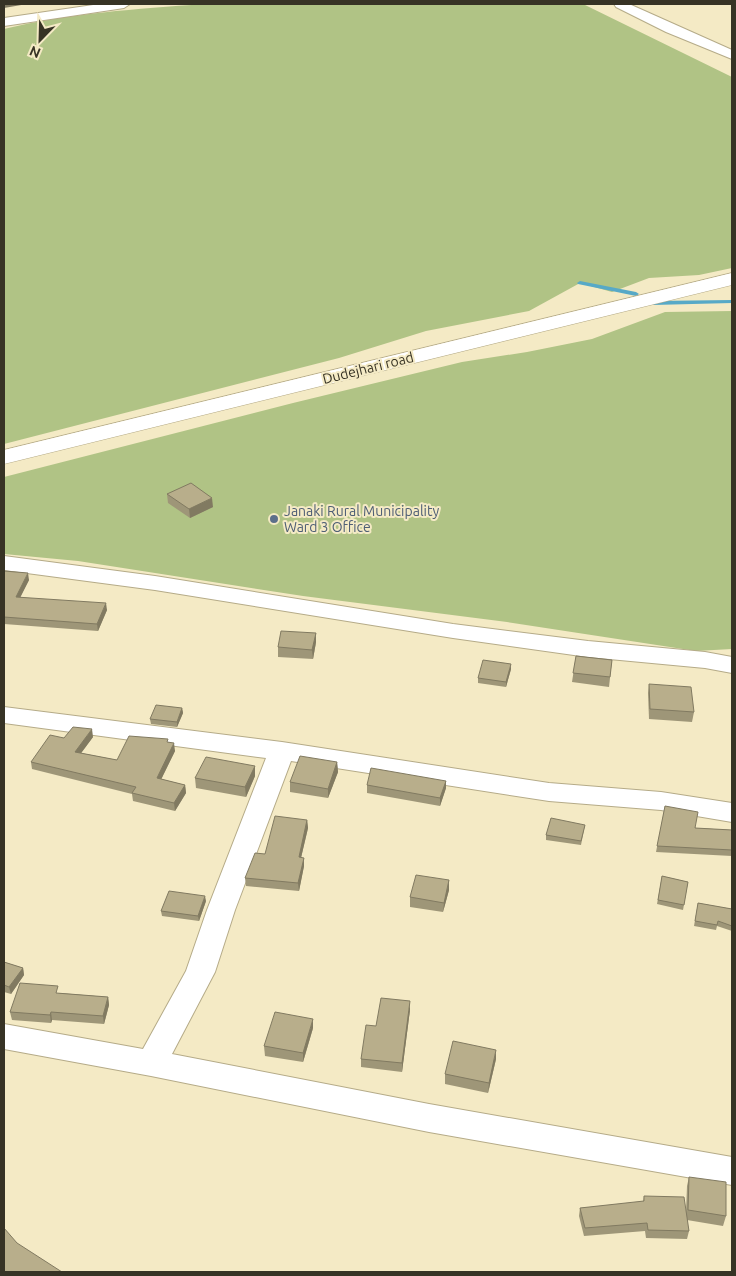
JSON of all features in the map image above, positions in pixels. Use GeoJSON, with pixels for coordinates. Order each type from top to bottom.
{"type":"FeatureCollection","features":[{"type":"Feature","properties":{"kind":"street"},"geometry":{"type":"LineString","coordinates":[[4,22],[124,4]]}},
{"type":"Feature","properties":{"kind":"street"},"geometry":{"type":"LineString","coordinates":[[620,4],[671,29],[732,55]]}},
{"type":"Feature","properties":{"kind":"street"},"geometry":{"type":"LineString","coordinates":[[11,7],[16,10],[21,18]]}},
{"type":"Feature","properties":{"kind":"street","name":"Dudejhari road"},"geometry":{"type":"LineString","coordinates":[[4,458],[732,279]]}},
{"type":"Feature","properties":{"kind":"street"},"geometry":{"type":"LineString","coordinates":[[4,563],[155,583],[463,632],[588,649],[732,664]]}},
{"type":"Feature","properties":{"kind":"street"},"geometry":{"type":"LineString","coordinates":[[4,715],[282,751],[430,776],[540,791],[661,801],[732,812]]}},
{"type":"Feature","properties":{"kind":"street"},"geometry":{"type":"LineString","coordinates":[[151,1063],[200,972],[221,910],[282,751]]}},
{"type":"Feature","properties":{"kind":"street"},"geometry":{"type":"LineString","coordinates":[[4,1037],[151,1063],[429,1118],[732,1171]]}},
{"type":"Feature","properties":{"kind":"green space"},"geometry":{"type":"Polygon","coordinates":[[[204,4],[583,4],[732,77],[732,268],[699,275],[649,278],[612,292],[580,283],[529,311],[426,331],[339,358],[4,444],[4,29],[78,15],[204,4]]]}},
{"type":"Feature","properties":{"kind":"green space"},"geometry":{"type":"Polygon","coordinates":[[[732,311],[732,649],[696,651],[507,622],[303,596],[78,561],[4,554],[4,477],[462,362],[592,339],[665,312],[732,311]]]}},
{"type":"Feature","properties":{"kind":"building"},"geometry":{"type":"Polygon","coordinates":[[[191,483],[212,498],[189,509],[167,494],[191,483]]]}},
{"type":"Feature","properties":{"kind":"building"},"geometry":{"type":"Polygon","coordinates":[[[4,571],[28,573],[16,597],[106,603],[97,624],[4,617],[4,571]]]}},
{"type":"Feature","properties":{"kind":"building"},"geometry":{"type":"Polygon","coordinates":[[[281,631],[316,633],[312,650],[278,647],[281,631]]]}},
{"type":"Feature","properties":{"kind":"building"},"geometry":{"type":"Polygon","coordinates":[[[576,656],[612,660],[610,677],[573,673],[576,656]]]}},
{"type":"Feature","properties":{"kind":"building"},"geometry":{"type":"Polygon","coordinates":[[[483,660],[511,664],[506,682],[478,678],[483,660]]]}},
{"type":"Feature","properties":{"kind":"building"},"geometry":{"type":"Polygon","coordinates":[[[649,684],[691,687],[694,712],[650,709],[649,684]]]}},
{"type":"Feature","properties":{"kind":"building"},"geometry":{"type":"Polygon","coordinates":[[[156,705],[182,708],[177,722],[150,719],[156,705]]]}},
{"type":"Feature","properties":{"kind":"building"},"geometry":{"type":"Polygon","coordinates":[[[73,727],[92,729],[75,752],[117,760],[129,736],[168,739],[167,742],[174,743],[157,778],[185,785],[174,803],[132,793],[136,787],[31,762],[50,735],[64,738],[73,727]]]}},
{"type":"Feature","properties":{"kind":"building"},"geometry":{"type":"Polygon","coordinates":[[[300,756],[337,762],[328,789],[290,782],[300,756]]]}},
{"type":"Feature","properties":{"kind":"building"},"geometry":{"type":"Polygon","coordinates":[[[206,757],[255,766],[245,787],[195,778],[206,757]]]}},
{"type":"Feature","properties":{"kind":"building"},"geometry":{"type":"Polygon","coordinates":[[[371,768],[446,781],[440,798],[367,785],[371,768]]]}},
{"type":"Feature","properties":{"kind":"building"},"geometry":{"type":"Polygon","coordinates":[[[665,806],[698,812],[695,828],[732,830],[732,850],[657,846],[665,806]]]}},
{"type":"Feature","properties":{"kind":"building"},"geometry":{"type":"Polygon","coordinates":[[[275,816],[307,820],[299,857],[304,858],[298,883],[245,878],[255,853],[265,854],[275,816]]]}},
{"type":"Feature","properties":{"kind":"building"},"geometry":{"type":"Polygon","coordinates":[[[551,818],[585,825],[581,841],[546,835],[551,818]]]}},
{"type":"Feature","properties":{"kind":"building"},"geometry":{"type":"Polygon","coordinates":[[[416,875],[449,880],[444,903],[410,897],[416,875]]]}},
{"type":"Feature","properties":{"kind":"building"},"geometry":{"type":"Polygon","coordinates":[[[662,876],[688,882],[684,905],[658,900],[662,876]]]}},
{"type":"Feature","properties":{"kind":"building"},"geometry":{"type":"Polygon","coordinates":[[[169,891],[205,896],[198,916],[161,911],[169,891]]]}},
{"type":"Feature","properties":{"kind":"building"},"geometry":{"type":"Polygon","coordinates":[[[698,903],[732,909],[732,926],[718,921],[717,925],[695,921],[698,903]]]}},
{"type":"Feature","properties":{"kind":"building"},"geometry":{"type":"Polygon","coordinates":[[[4,962],[23,968],[9,987],[4,985],[4,962]]]}},
{"type":"Feature","properties":{"kind":"building"},"geometry":{"type":"Polygon","coordinates":[[[20,983],[58,986],[56,993],[108,997],[103,1016],[51,1012],[50,1015],[10,1012],[20,983]]]}},
{"type":"Feature","properties":{"kind":"building"},"geometry":{"type":"Polygon","coordinates":[[[381,998],[410,1001],[402,1063],[361,1059],[366,1025],[376,1026],[381,998]]]}},
{"type":"Feature","properties":{"kind":"building"},"geometry":{"type":"Polygon","coordinates":[[[275,1012],[313,1019],[303,1053],[264,1046],[275,1012]]]}},
{"type":"Feature","properties":{"kind":"building"},"geometry":{"type":"Polygon","coordinates":[[[453,1041],[496,1050],[489,1083],[445,1074],[453,1041]]]}},
{"type":"Feature","properties":{"kind":"building"},"geometry":{"type":"Polygon","coordinates":[[[689,1177],[726,1182],[726,1216],[688,1210],[689,1177]]]}},
{"type":"Feature","properties":{"kind":"building"},"geometry":{"type":"Polygon","coordinates":[[[644,1196],[684,1197],[689,1231],[648,1230],[647,1223],[585,1228],[580,1208],[644,1201],[644,1196]]]}},
{"type":"Feature","properties":{"kind":"building"},"geometry":{"type":"Polygon","coordinates":[[[4,1228],[17,1243],[62,1272],[4,1272],[4,1228]]]}},
{"type":"Feature","properties":{"kind":"waterway"},"geometry":{"type":"LineString","coordinates":[[580,283],[636,294]]}},
{"type":"Feature","properties":{"kind":"waterway"},"geometry":{"type":"LineString","coordinates":[[653,303],[732,301]]}},
{"type":"Feature","properties":{"kind":"place","name":"Janaki Rural Municipality Ward 3 Office"},"geometry":{"type":"Point","coordinates":[274,519]}}]}
